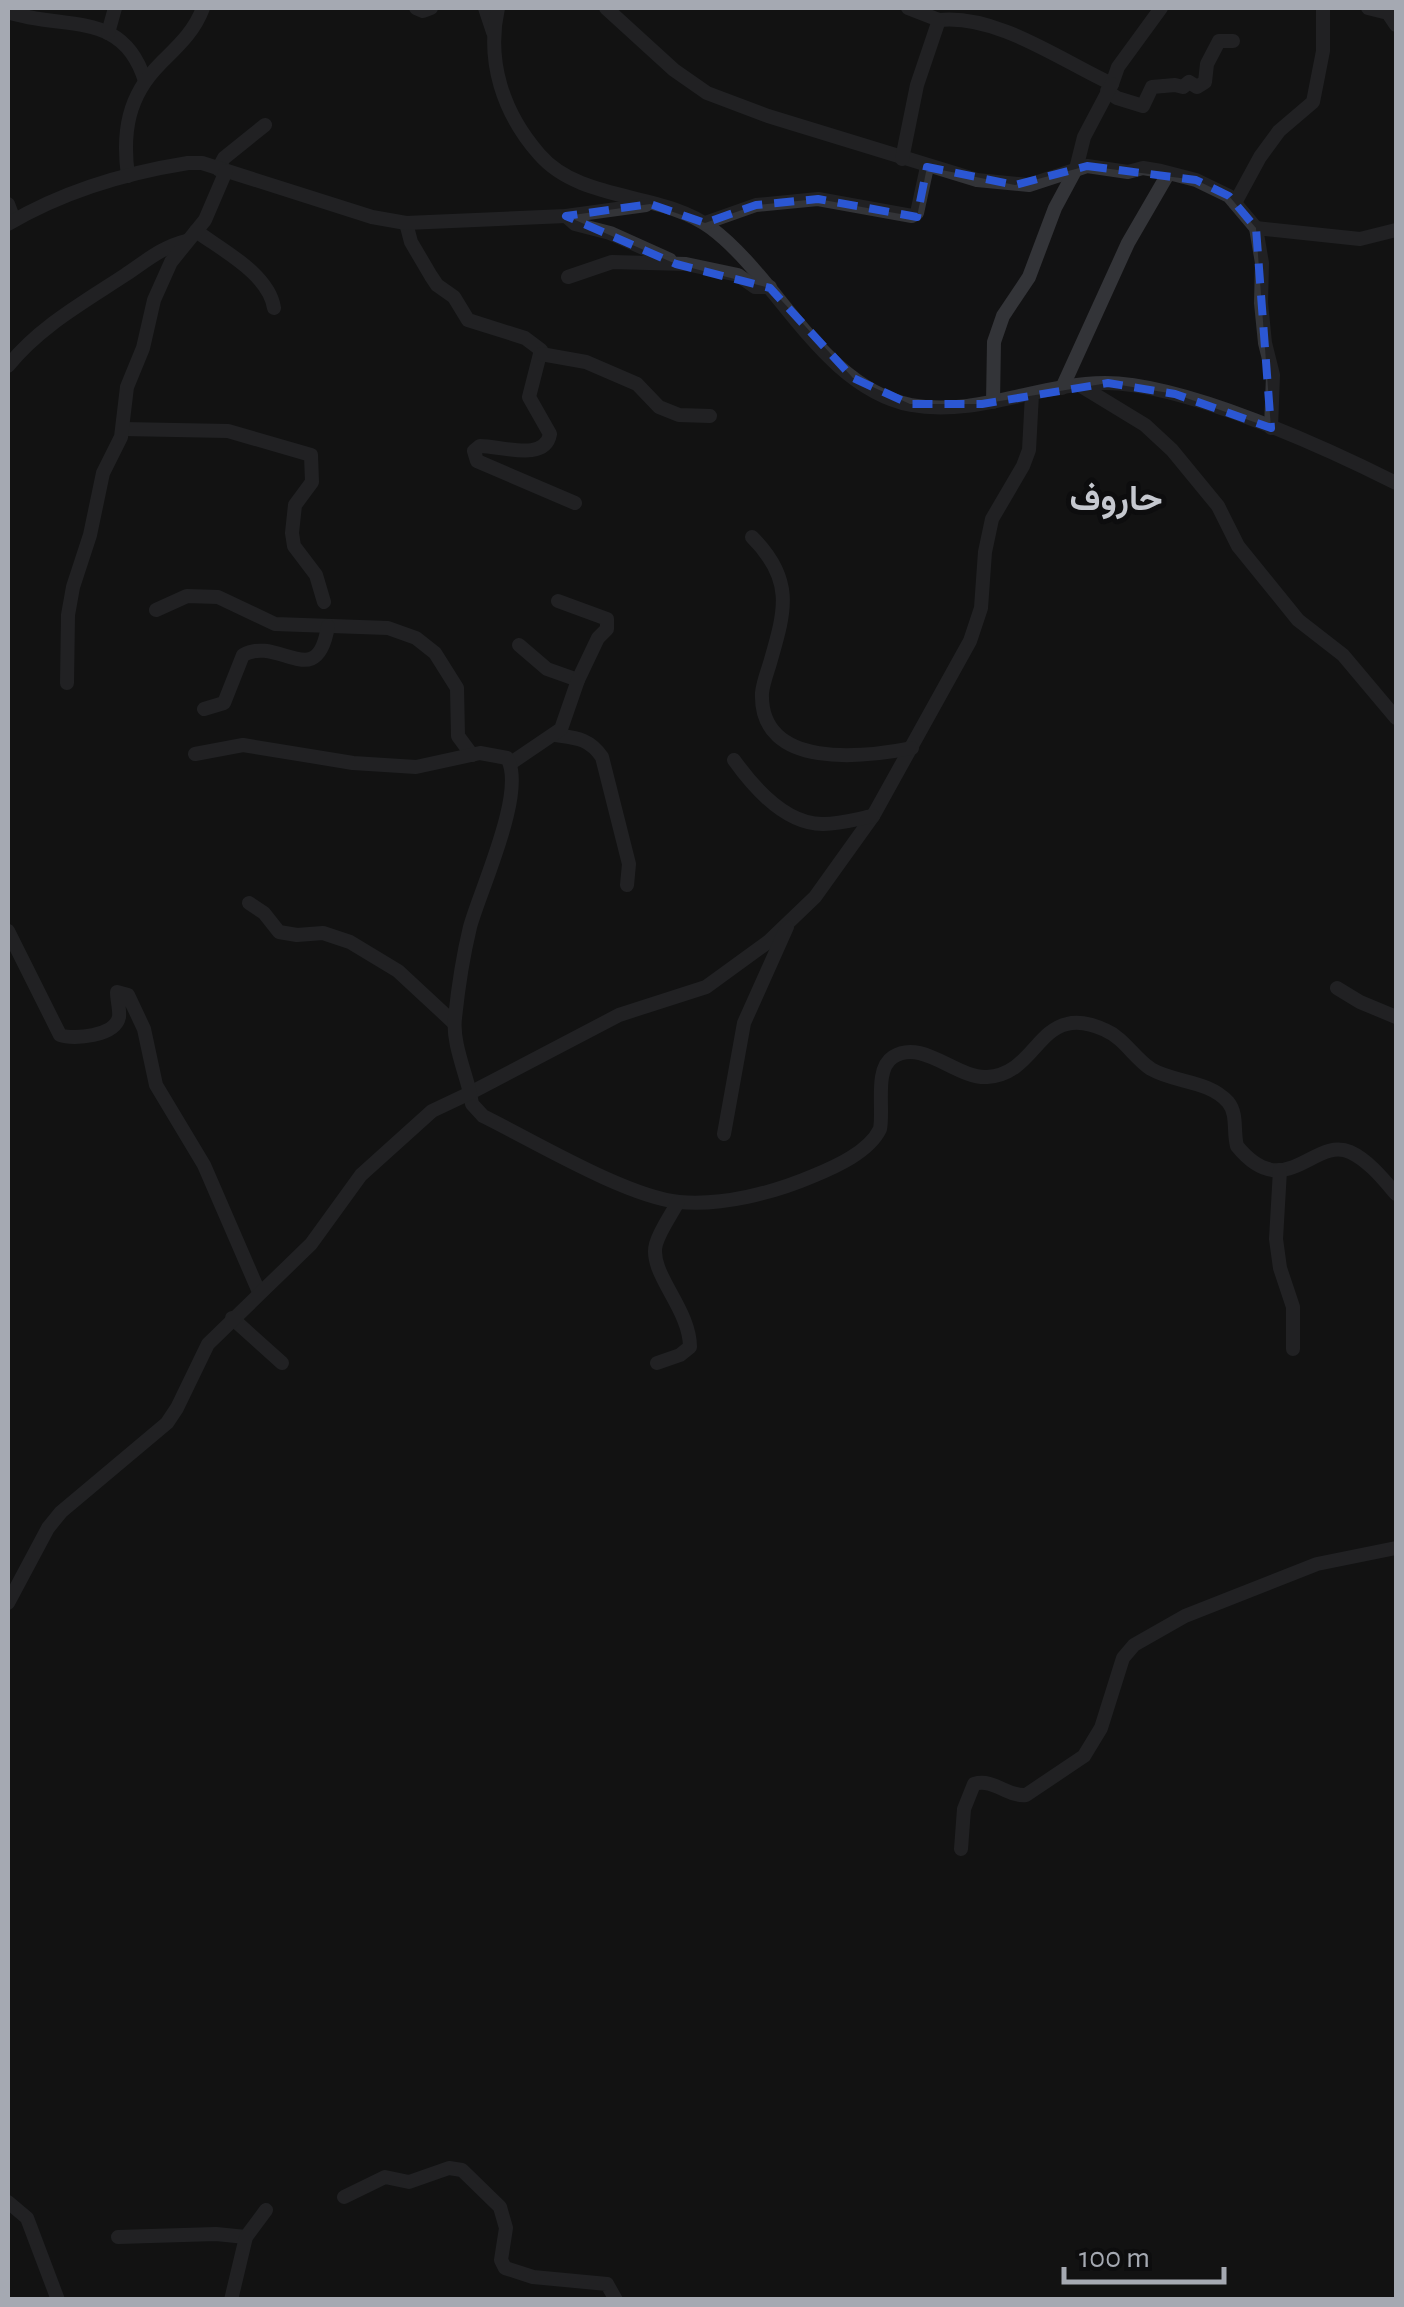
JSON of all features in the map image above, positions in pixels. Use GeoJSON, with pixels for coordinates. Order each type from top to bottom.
{"type":"FeatureCollection","features":[{"type":"Feature","properties":{"kind":"street"},"geometry":{"type":"LineString","coordinates":[[108,32],[115,8]]}},
{"type":"Feature","properties":{"kind":"street"},"geometry":{"type":"LineString","coordinates":[[128,176],[128,116],[144,82],[192,33],[203,8]]}},
{"type":"Feature","properties":{"kind":"street"},"geometry":{"type":"LineString","coordinates":[[416,8],[431,8]]}},
{"type":"Feature","properties":{"kind":"street"},"geometry":{"type":"LineString","coordinates":[[486,8],[494,33]]}},
{"type":"Feature","properties":{"kind":"street"},"geometry":{"type":"LineString","coordinates":[[498,8],[494,55],[502,91],[518,124],[547,163],[576,179],[705,223],[770,287],[830,358],[867,388],[910,404],[943,408],[1108,383],[1175,394],[1271,428],[1394,484]]}},
{"type":"Feature","properties":{"kind":"street"},"geometry":{"type":"LineString","coordinates":[[606,8],[674,70],[706,93],[926,168],[1015,185],[1041,182],[1076,169],[1099,167],[1128,172],[1143,168],[1196,180],[1217,190],[1235,203],[1256,228],[1262,263],[1265,342],[1273,374],[1271,428]]}},
{"type":"Feature","properties":{"kind":"street"},"geometry":{"type":"LineString","coordinates":[[908,8],[939,20],[966,13],[1042,48],[1109,87],[1127,102],[1143,106],[1152,87],[1183,87],[1189,82],[1197,87],[1205,82],[1207,64],[1220,41],[1233,41]]}},
{"type":"Feature","properties":{"kind":"street"},"geometry":{"type":"LineString","coordinates":[[993,402],[994,342],[1003,316],[1029,278],[1054,208],[1076,169],[1084,137],[1118,67],[1161,8]]}},
{"type":"Feature","properties":{"kind":"street"},"geometry":{"type":"LineString","coordinates":[[1235,203],[1260,156],[1279,131],[1313,102],[1324,40],[1322,8]]}},
{"type":"Feature","properties":{"kind":"street"},"geometry":{"type":"LineString","coordinates":[[1368,8],[1388,13],[1396,25]]}},
{"type":"Feature","properties":{"kind":"street"},"geometry":{"type":"LineString","coordinates":[[8,12],[108,32],[128,45],[144,82]]}},
{"type":"Feature","properties":{"kind":"street"},"geometry":{"type":"LineString","coordinates":[[902,159],[917,86],[939,20]]}},
{"type":"Feature","properties":{"kind":"street"},"geometry":{"type":"LineString","coordinates":[[67,683],[72,587],[90,534],[103,473],[118,448],[127,388],[143,348],[154,300],[171,262],[205,220],[224,158],[265,125]]}},
{"type":"Feature","properties":{"kind":"street"},"geometry":{"type":"LineString","coordinates":[[8,204],[11,222],[64,196],[188,163],[372,217],[406,223],[566,216],[650,204]]}},
{"type":"Feature","properties":{"kind":"street"},"geometry":{"type":"LineString","coordinates":[[705,223],[756,205],[818,199],[912,216],[918,213],[926,168]]}},
{"type":"Feature","properties":{"kind":"street"},"geometry":{"type":"LineString","coordinates":[[1062,388],[1128,243],[1168,174]]}},
{"type":"Feature","properties":{"kind":"street"},"geometry":{"type":"LineString","coordinates":[[566,216],[576,224],[610,233],[676,264]]}},
{"type":"Feature","properties":{"kind":"street"},"geometry":{"type":"LineString","coordinates":[[406,223],[411,242],[431,276],[454,297],[468,320],[539,346],[541,354],[529,397],[550,434],[547,445],[529,450],[480,446],[474,451],[475,457],[489,468],[575,504]]}},
{"type":"Feature","properties":{"kind":"street"},"geometry":{"type":"LineString","coordinates":[[1256,228],[1333,239],[1360,239],[1396,231]]}},
{"type":"Feature","properties":{"kind":"street"},"geometry":{"type":"LineString","coordinates":[[192,236],[261,282],[274,301],[274,308]]}},
{"type":"Feature","properties":{"kind":"street"},"geometry":{"type":"LineString","coordinates":[[8,366],[34,338],[80,302],[154,254],[192,236]]}},
{"type":"Feature","properties":{"kind":"street"},"geometry":{"type":"LineString","coordinates":[[568,276],[612,262],[676,264],[730,273],[755,286],[770,287]]}},
{"type":"Feature","properties":{"kind":"street"},"geometry":{"type":"LineString","coordinates":[[541,354],[586,362],[638,384],[659,406],[679,415],[710,416]]}},
{"type":"Feature","properties":{"kind":"street"},"geometry":{"type":"LineString","coordinates":[[1080,385],[1144,425],[1172,450],[1218,506],[1238,546],[1298,620],[1343,655],[1396,718]]}},
{"type":"Feature","properties":{"kind":"street"},"geometry":{"type":"LineString","coordinates":[[8,1604],[54,1520],[166,1423],[178,1408],[208,1344],[311,1244],[361,1174],[415,1123],[619,1014],[706,987],[787,927],[816,898],[873,816],[962,658],[977,622],[992,519],[1028,450],[1032,394]]}},
{"type":"Feature","properties":{"kind":"street"},"geometry":{"type":"LineString","coordinates":[[123,429],[228,431],[311,455],[312,482],[296,505],[292,533],[294,546],[316,574],[324,602]]}},
{"type":"Feature","properties":{"kind":"street"},"geometry":{"type":"LineString","coordinates":[[752,537],[776,564],[783,591],[779,635],[762,692],[772,727],[789,742],[816,754],[855,756],[912,748]]}},
{"type":"Feature","properties":{"kind":"street"},"geometry":{"type":"LineString","coordinates":[[156,610],[186,596],[218,597],[275,624],[388,628],[416,638],[435,653],[457,688],[458,736],[472,755]]}},
{"type":"Feature","properties":{"kind":"street"},"geometry":{"type":"LineString","coordinates":[[511,763],[555,735],[566,721],[578,680],[607,628],[606,619],[558,601]]}},
{"type":"Feature","properties":{"kind":"street"},"geometry":{"type":"LineString","coordinates":[[204,709],[224,703],[243,655],[257,650],[308,660],[318,657],[328,626]]}},
{"type":"Feature","properties":{"kind":"street"},"geometry":{"type":"LineString","coordinates":[[519,645],[547,668],[578,680]]}},
{"type":"Feature","properties":{"kind":"street"},"geometry":{"type":"LineString","coordinates":[[555,735],[584,739],[594,744],[602,756],[630,864],[628,885]]}},
{"type":"Feature","properties":{"kind":"street"},"geometry":{"type":"LineString","coordinates":[[195,754],[244,745],[354,763],[416,767],[472,755],[499,755],[511,763]]}},
{"type":"Feature","properties":{"kind":"street"},"geometry":{"type":"LineString","coordinates":[[734,760],[773,804],[807,822],[822,825],[873,816]]}},
{"type":"Feature","properties":{"kind":"street"},"geometry":{"type":"LineString","coordinates":[[511,763],[512,790],[504,828],[470,930],[454,1023],[472,1104],[484,1116],[599,1173],[678,1202],[708,1203],[766,1192],[828,1170],[876,1139],[884,1067],[890,1058],[922,1054],[966,1075],[994,1076],[1024,1062],[1052,1032],[1074,1023],[1089,1024],[1114,1034],[1147,1066],[1162,1074],[1217,1092],[1233,1110],[1236,1146],[1264,1168],[1280,1170],[1342,1150],[1352,1152],[1396,1194]]}},
{"type":"Feature","properties":{"kind":"street"},"geometry":{"type":"LineString","coordinates":[[250,902],[279,932],[333,934],[398,970],[454,1023]]}},
{"type":"Feature","properties":{"kind":"street"},"geometry":{"type":"LineString","coordinates":[[724,1134],[744,1023],[787,927]]}},
{"type":"Feature","properties":{"kind":"street"},"geometry":{"type":"LineString","coordinates":[[8,930],[60,1035],[82,1036],[112,1027],[118,1018],[118,992],[128,995],[144,1029],[156,1086],[204,1164],[259,1292]]}},
{"type":"Feature","properties":{"kind":"street"},"geometry":{"type":"LineString","coordinates":[[1338,988],[1396,1017]]}},
{"type":"Feature","properties":{"kind":"street"},"geometry":{"type":"LineString","coordinates":[[1280,1170],[1276,1239],[1292,1307],[1293,1349]]}},
{"type":"Feature","properties":{"kind":"street"},"geometry":{"type":"LineString","coordinates":[[657,1364],[690,1347],[678,1301],[657,1267],[655,1256],[656,1242],[678,1202]]}},
{"type":"Feature","properties":{"kind":"street"},"geometry":{"type":"LineString","coordinates":[[232,1318],[282,1363]]}},
{"type":"Feature","properties":{"kind":"street"},"geometry":{"type":"LineString","coordinates":[[961,1849],[964,1808],[974,1784],[987,1782],[1016,1796],[1026,1796],[1084,1756],[1101,1728],[1123,1658],[1134,1645],[1185,1616],[1317,1564],[1396,1548]]}},
{"type":"Feature","properties":{"kind":"street"},"geometry":{"type":"LineString","coordinates":[[344,2198],[385,2176],[409,2182],[449,2168],[462,2170],[500,2207],[506,2228],[501,2260],[504,2268],[532,2277],[607,2284],[616,2300]]}},
{"type":"Feature","properties":{"kind":"street"},"geometry":{"type":"LineString","coordinates":[[8,2202],[27,2218],[58,2300]]}},
{"type":"Feature","properties":{"kind":"street"},"geometry":{"type":"LineString","coordinates":[[231,2300],[246,2237],[266,2210]]}},
{"type":"Feature","properties":{"kind":"street"},"geometry":{"type":"LineString","coordinates":[[118,2237],[246,2237]]}},
{"type":"Feature","properties":{"kind":"highlighted area"},"geometry":{"type":"Polygon","coordinates":[[[1087,166],[1196,180],[1229,196],[1256,228],[1271,428],[1175,394],[1108,383],[982,404],[910,404],[853,378],[770,288],[676,264],[566,216],[650,204],[705,223],[756,205],[818,199],[917,217],[927,167],[1015,185],[1087,166]]]}},
{"type":"Feature","properties":{"kind":"district","name":"حاروف"},"geometry":{"type":"Point","coordinates":[1116,499]}}]}
